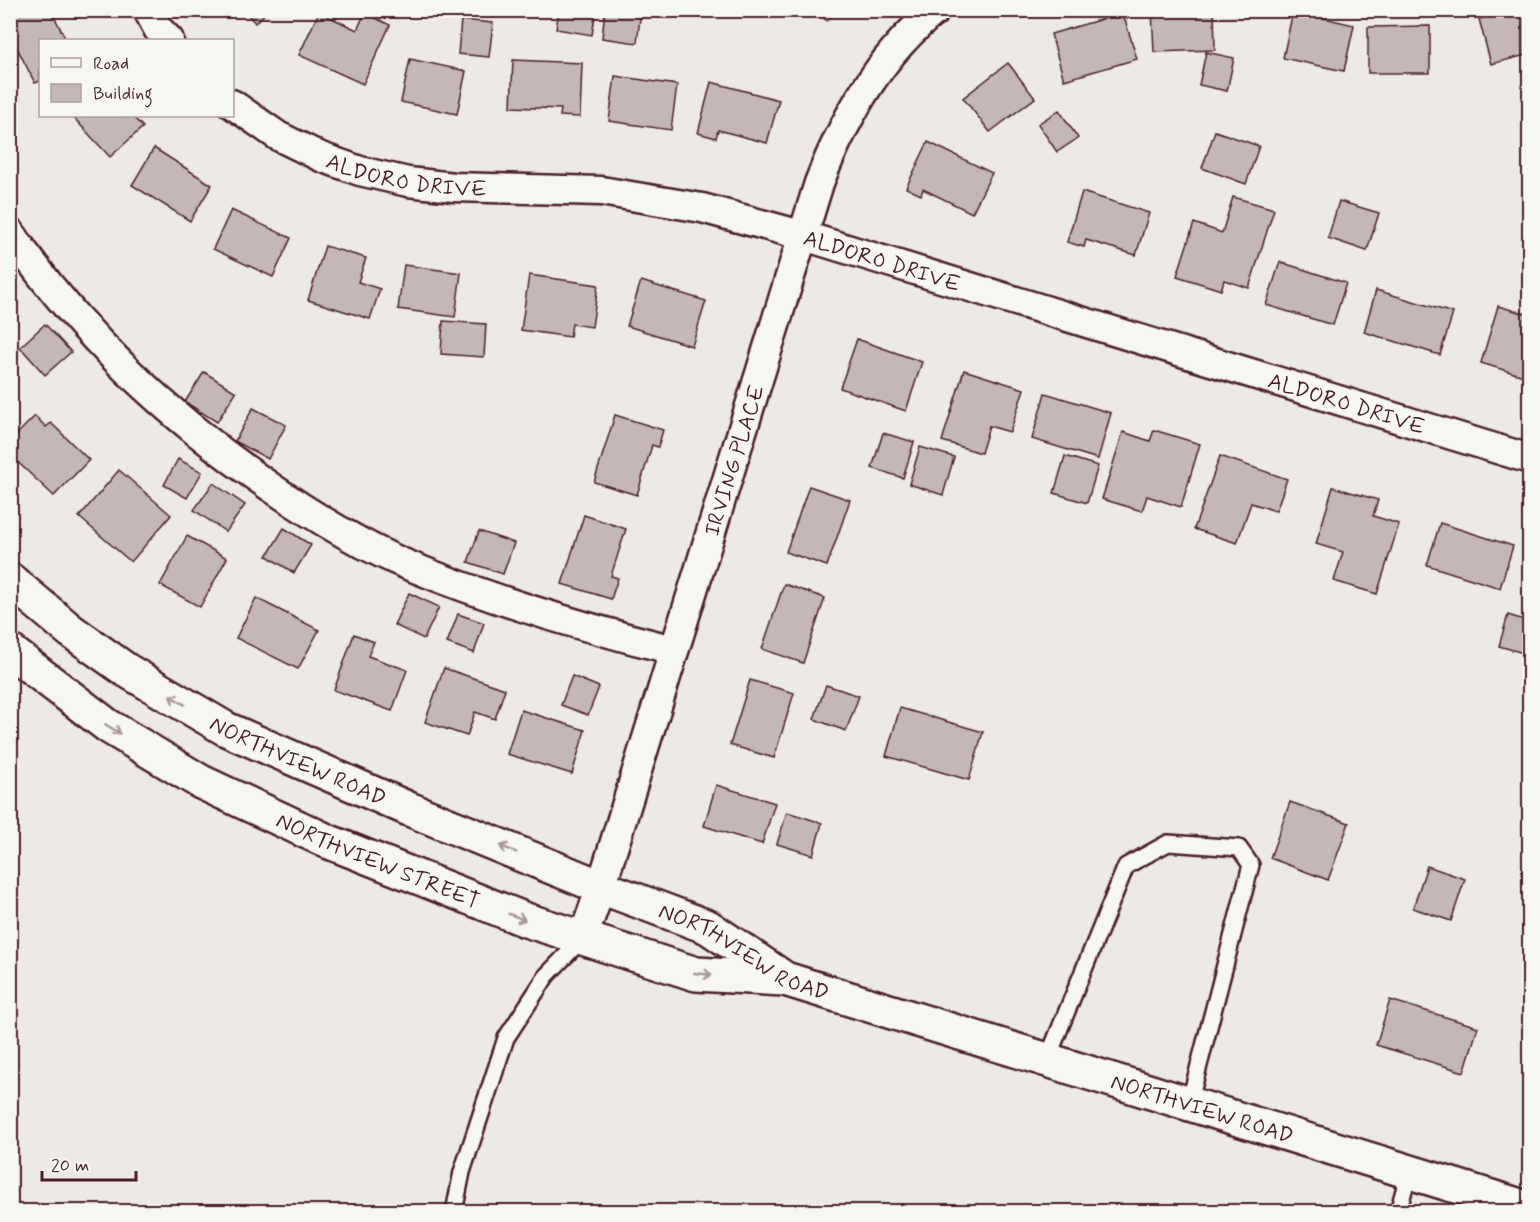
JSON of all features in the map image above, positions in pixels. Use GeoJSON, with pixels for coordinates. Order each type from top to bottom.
{"type":"FeatureCollection","features":[{"type":"Feature","properties":{"kind":"street"},"geometry":{"type":"LineString","coordinates":[[148,10],[158,29],[168,39]]}},
{"type":"Feature","properties":{"kind":"street","name":"IRVING PLACE"},"geometry":{"type":"LineString","coordinates":[[583,938],[601,887],[801,235],[838,136],[889,56],[936,10]]}},
{"type":"Feature","properties":{"kind":"street","name":"ALDORO DRIVE"},"geometry":{"type":"LineString","coordinates":[[234,105],[278,136],[321,157],[360,171],[408,182],[454,187],[602,191],[702,208],[801,235],[1530,459]]}},
{"type":"Feature","properties":{"kind":"street"},"geometry":{"type":"LineString","coordinates":[[10,232],[34,267],[81,326],[157,399],[214,448],[311,514],[410,566],[505,601],[674,650]]}},
{"type":"Feature","properties":{"kind":"street","name":"NORTHVIEW ROAD"},"geometry":{"type":"LineString","coordinates":[[10,580],[70,630],[126,670],[226,729],[409,809],[601,887],[708,927],[785,979],[1530,1209]]}},
{"type":"Feature","properties":{"kind":"street","name":"NORTHVIEW STREET"},"geometry":{"type":"LineString","coordinates":[[10,651],[108,726],[201,782],[327,841],[435,886],[583,938],[696,974],[785,979]]}},
{"type":"Feature","properties":{"kind":"street"},"geometry":{"type":"LineString","coordinates":[[10,679],[65,695]]}},
{"type":"Feature","properties":{"kind":"lane"},"geometry":{"type":"LineString","coordinates":[[1047,1060],[1126,866],[1168,843],[1239,848],[1251,865],[1189,1104]]}},
{"type":"Feature","properties":{"kind":"lane"},"geometry":{"type":"LineString","coordinates":[[453,1212],[462,1172],[506,1038],[547,975],[583,938]]}},
{"type":"Feature","properties":{"kind":"lane"},"geometry":{"type":"LineString","coordinates":[[1398,1212],[1410,1172]]}},
{"type":"Feature","properties":{"kind":"building"},"geometry":{"type":"Polygon","coordinates":[[[28,10],[51,10],[66,39],[39,39],[39,81],[35,83],[10,34],[10,19],[28,10]]]}},
{"type":"Feature","properties":{"kind":"building"},"geometry":{"type":"Polygon","coordinates":[[[244,10],[269,10],[255,23],[244,10]]]}},
{"type":"Feature","properties":{"kind":"building"},"geometry":{"type":"Polygon","coordinates":[[[559,10],[596,10],[592,35],[556,29],[559,10]]]}},
{"type":"Feature","properties":{"kind":"building"},"geometry":{"type":"Polygon","coordinates":[[[605,10],[641,10],[637,43],[602,38],[605,10]]]}},
{"type":"Feature","properties":{"kind":"building"},"geometry":{"type":"Polygon","coordinates":[[[815,10],[836,10],[827,21],[815,10]]]}},
{"type":"Feature","properties":{"kind":"building"},"geometry":{"type":"Polygon","coordinates":[[[1152,10],[1214,10],[1215,50],[1154,52],[1152,10]]]}},
{"type":"Feature","properties":{"kind":"building"},"geometry":{"type":"Polygon","coordinates":[[[1511,10],[1530,10],[1530,54],[1491,64],[1479,19],[1511,10]]]}},
{"type":"Feature","properties":{"kind":"building"},"geometry":{"type":"Polygon","coordinates":[[[1293,11],[1354,25],[1344,71],[1283,58],[1293,11]]]}},
{"type":"Feature","properties":{"kind":"building"},"geometry":{"type":"Polygon","coordinates":[[[319,12],[357,30],[365,13],[390,25],[363,84],[299,55],[319,12]]]}},
{"type":"Feature","properties":{"kind":"building"},"geometry":{"type":"Polygon","coordinates":[[[1123,13],[1137,59],[1064,80],[1051,34],[1123,13]]]}},
{"type":"Feature","properties":{"kind":"building"},"geometry":{"type":"Polygon","coordinates":[[[461,20],[493,23],[489,57],[458,54],[461,20]]]}},
{"type":"Feature","properties":{"kind":"building"},"geometry":{"type":"Polygon","coordinates":[[[1430,26],[1430,73],[1368,73],[1368,27],[1430,26]]]}},
{"type":"Feature","properties":{"kind":"building"},"geometry":{"type":"Polygon","coordinates":[[[1206,52],[1234,58],[1227,91],[1199,85],[1206,52]]]}},
{"type":"Feature","properties":{"kind":"building"},"geometry":{"type":"Polygon","coordinates":[[[410,59],[466,71],[457,114],[401,102],[410,59]]]}},
{"type":"Feature","properties":{"kind":"building"},"geometry":{"type":"Polygon","coordinates":[[[513,60],[582,63],[580,117],[560,116],[561,109],[511,107],[513,60]]]}},
{"type":"Feature","properties":{"kind":"building"},"geometry":{"type":"Polygon","coordinates":[[[1008,63],[1035,98],[990,132],[963,98],[1008,63]]]}},
{"type":"Feature","properties":{"kind":"building"},"geometry":{"type":"Polygon","coordinates":[[[615,76],[677,85],[671,130],[609,121],[615,76]]]}},
{"type":"Feature","properties":{"kind":"building"},"geometry":{"type":"Polygon","coordinates":[[[711,82],[779,100],[767,143],[718,130],[716,138],[698,133],[711,82]]]}},
{"type":"Feature","properties":{"kind":"building"},"geometry":{"type":"Polygon","coordinates":[[[1059,110],[1078,138],[1057,152],[1038,124],[1059,110]]]}},
{"type":"Feature","properties":{"kind":"building"},"geometry":{"type":"Polygon","coordinates":[[[73,117],[133,117],[143,127],[110,157],[73,117]]]}},
{"type":"Feature","properties":{"kind":"building"},"geometry":{"type":"Polygon","coordinates":[[[1215,131],[1259,146],[1246,184],[1202,168],[1215,131]]]}},
{"type":"Feature","properties":{"kind":"building"},"geometry":{"type":"Polygon","coordinates":[[[928,142],[992,173],[972,213],[923,189],[921,195],[906,188],[928,142]]]}},
{"type":"Feature","properties":{"kind":"building"},"geometry":{"type":"Polygon","coordinates":[[[154,148],[212,185],[190,221],[132,185],[154,148]]]}},
{"type":"Feature","properties":{"kind":"building"},"geometry":{"type":"Polygon","coordinates":[[[1082,192],[1149,213],[1136,255],[1086,240],[1084,247],[1067,242],[1082,192]]]}},
{"type":"Feature","properties":{"kind":"building"},"geometry":{"type":"Polygon","coordinates":[[[1233,197],[1274,209],[1249,288],[1224,280],[1221,290],[1177,276],[1194,223],[1222,233],[1233,197]]]}},
{"type":"Feature","properties":{"kind":"building"},"geometry":{"type":"Polygon","coordinates":[[[1339,201],[1379,213],[1367,251],[1328,238],[1339,201]]]}},
{"type":"Feature","properties":{"kind":"building"},"geometry":{"type":"Polygon","coordinates":[[[231,210],[291,238],[273,277],[213,249],[231,210]]]}},
{"type":"Feature","properties":{"kind":"building"},"geometry":{"type":"Polygon","coordinates":[[[325,246],[366,258],[358,282],[380,289],[370,319],[308,300],[325,246]]]}},
{"type":"Feature","properties":{"kind":"building"},"geometry":{"type":"Polygon","coordinates":[[[1280,262],[1346,283],[1333,325],[1266,305],[1280,262]]]}},
{"type":"Feature","properties":{"kind":"building"},"geometry":{"type":"Polygon","coordinates":[[[404,265],[461,273],[455,317],[398,309],[404,265]]]}},
{"type":"Feature","properties":{"kind":"building"},"geometry":{"type":"Polygon","coordinates":[[[529,275],[598,285],[592,327],[572,324],[570,337],[521,330],[529,275]]]}},
{"type":"Feature","properties":{"kind":"building"},"geometry":{"type":"Polygon","coordinates":[[[641,281],[706,301],[692,346],[627,326],[641,281]]]}},
{"type":"Feature","properties":{"kind":"building"},"geometry":{"type":"Polygon","coordinates":[[[1376,290],[1453,313],[1440,355],[1364,332],[1376,290]]]}},
{"type":"Feature","properties":{"kind":"building"},"geometry":{"type":"Polygon","coordinates":[[[1498,306],[1530,315],[1530,378],[1481,363],[1498,306]]]}},
{"type":"Feature","properties":{"kind":"building"},"geometry":{"type":"Polygon","coordinates":[[[443,321],[486,324],[484,357],[441,354],[443,321]]]}},
{"type":"Feature","properties":{"kind":"building"},"geometry":{"type":"Polygon","coordinates":[[[45,324],[71,352],[45,375],[20,347],[45,324]]]}},
{"type":"Feature","properties":{"kind":"building"},"geometry":{"type":"Polygon","coordinates":[[[857,339],[922,362],[906,411],[840,388],[857,339]]]}},
{"type":"Feature","properties":{"kind":"building"},"geometry":{"type":"Polygon","coordinates":[[[964,370],[1024,389],[1010,432],[989,426],[981,453],[942,441],[964,370]]]}},
{"type":"Feature","properties":{"kind":"building"},"geometry":{"type":"Polygon","coordinates":[[[204,372],[236,392],[217,422],[185,402],[204,372]]]}},
{"type":"Feature","properties":{"kind":"building"},"geometry":{"type":"Polygon","coordinates":[[[1045,393],[1111,413],[1098,459],[1032,439],[1045,393]]]}},
{"type":"Feature","properties":{"kind":"building"},"geometry":{"type":"Polygon","coordinates":[[[253,408],[286,425],[268,459],[235,441],[253,408]]]}},
{"type":"Feature","properties":{"kind":"building"},"geometry":{"type":"Polygon","coordinates":[[[615,415],[663,430],[658,447],[652,445],[637,495],[594,482],[615,415]]]}},
{"type":"Feature","properties":{"kind":"building"},"geometry":{"type":"Polygon","coordinates":[[[35,416],[46,427],[51,423],[89,460],[54,496],[10,455],[10,441],[35,416]]]}},
{"type":"Feature","properties":{"kind":"building"},"geometry":{"type":"Polygon","coordinates":[[[1154,430],[1200,444],[1181,507],[1147,496],[1142,511],[1102,499],[1123,432],[1150,441],[1154,430]]]}},
{"type":"Feature","properties":{"kind":"building"},"geometry":{"type":"Polygon","coordinates":[[[883,433],[914,442],[903,478],[872,468],[883,433]]]}},
{"type":"Feature","properties":{"kind":"building"},"geometry":{"type":"Polygon","coordinates":[[[920,447],[954,457],[943,495],[909,484],[920,447]]]}},
{"type":"Feature","properties":{"kind":"building"},"geometry":{"type":"Polygon","coordinates":[[[1065,456],[1098,466],[1087,503],[1054,493],[1065,456]]]}},
{"type":"Feature","properties":{"kind":"building"},"geometry":{"type":"Polygon","coordinates":[[[1220,456],[1287,479],[1276,511],[1251,503],[1237,543],[1194,529],[1220,456]]]}},
{"type":"Feature","properties":{"kind":"building"},"geometry":{"type":"Polygon","coordinates":[[[178,459],[202,472],[187,498],[164,485],[178,459]]]}},
{"type":"Feature","properties":{"kind":"building"},"geometry":{"type":"Polygon","coordinates":[[[119,470],[171,515],[131,562],[79,517],[119,470]]]}},
{"type":"Feature","properties":{"kind":"building"},"geometry":{"type":"Polygon","coordinates":[[[213,483],[245,505],[226,532],[194,510],[213,483]]]}},
{"type":"Feature","properties":{"kind":"building"},"geometry":{"type":"Polygon","coordinates":[[[809,486],[850,500],[827,566],[786,552],[809,486]]]}},
{"type":"Feature","properties":{"kind":"building"},"geometry":{"type":"Polygon","coordinates":[[[1333,487],[1378,500],[1373,516],[1399,524],[1377,594],[1334,581],[1343,552],[1316,544],[1333,487]]]}},
{"type":"Feature","properties":{"kind":"building"},"geometry":{"type":"Polygon","coordinates":[[[584,515],[626,529],[611,576],[618,578],[611,599],[562,584],[584,515]]]}},
{"type":"Feature","properties":{"kind":"building"},"geometry":{"type":"Polygon","coordinates":[[[1440,523],[1513,546],[1500,588],[1427,565],[1440,523]]]}},
{"type":"Feature","properties":{"kind":"building"},"geometry":{"type":"Polygon","coordinates":[[[284,528],[311,545],[294,573],[267,556],[284,528]]]}},
{"type":"Feature","properties":{"kind":"building"},"geometry":{"type":"Polygon","coordinates":[[[479,531],[514,543],[503,574],[468,562],[479,531]]]}},
{"type":"Feature","properties":{"kind":"building"},"geometry":{"type":"Polygon","coordinates":[[[187,536],[227,558],[200,607],[160,585],[187,536]]]}},
{"type":"Feature","properties":{"kind":"building"},"geometry":{"type":"Polygon","coordinates":[[[784,584],[825,598],[803,663],[762,649],[784,584]]]}},
{"type":"Feature","properties":{"kind":"building"},"geometry":{"type":"Polygon","coordinates":[[[409,593],[439,607],[424,639],[394,625],[409,593]]]}},
{"type":"Feature","properties":{"kind":"building"},"geometry":{"type":"Polygon","coordinates":[[[256,598],[319,630],[298,669],[236,638],[256,598]]]}},
{"type":"Feature","properties":{"kind":"building"},"geometry":{"type":"Polygon","coordinates":[[[458,614],[484,623],[474,653],[447,643],[458,614]]]}},
{"type":"Feature","properties":{"kind":"building"},"geometry":{"type":"Polygon","coordinates":[[[1508,615],[1530,622],[1530,655],[1499,646],[1508,615]]]}},
{"type":"Feature","properties":{"kind":"building"},"geometry":{"type":"Polygon","coordinates":[[[354,634],[374,642],[368,656],[407,670],[392,711],[334,690],[354,634]]]}},
{"type":"Feature","properties":{"kind":"building"},"geometry":{"type":"Polygon","coordinates":[[[444,668],[505,689],[495,719],[475,712],[467,736],[425,722],[444,668]]]}},
{"type":"Feature","properties":{"kind":"building"},"geometry":{"type":"Polygon","coordinates":[[[572,676],[599,687],[588,715],[561,705],[572,676]]]}},
{"type":"Feature","properties":{"kind":"building"},"geometry":{"type":"Polygon","coordinates":[[[750,680],[794,693],[774,758],[730,745],[750,680]]]}},
{"type":"Feature","properties":{"kind":"building"},"geometry":{"type":"Polygon","coordinates":[[[826,685],[859,696],[846,731],[814,719],[826,685]]]}},
{"type":"Feature","properties":{"kind":"building"},"geometry":{"type":"Polygon","coordinates":[[[900,708],[983,732],[969,780],[886,756],[900,708]]]}},
{"type":"Feature","properties":{"kind":"building"},"geometry":{"type":"Polygon","coordinates":[[[521,710],[585,730],[572,774],[507,754],[521,710]]]}},
{"type":"Feature","properties":{"kind":"building"},"geometry":{"type":"Polygon","coordinates":[[[716,785],[775,803],[762,844],[704,826],[716,785]]]}},
{"type":"Feature","properties":{"kind":"building"},"geometry":{"type":"Polygon","coordinates":[[[1290,802],[1349,823],[1328,880],[1270,858],[1290,802]]]}},
{"type":"Feature","properties":{"kind":"building"},"geometry":{"type":"Polygon","coordinates":[[[787,812],[822,823],[813,855],[777,844],[787,812]]]}},
{"type":"Feature","properties":{"kind":"building"},"geometry":{"type":"Polygon","coordinates":[[[1427,866],[1465,879],[1451,921],[1413,908],[1427,866]]]}},
{"type":"Feature","properties":{"kind":"building"},"geometry":{"type":"Polygon","coordinates":[[[1390,1000],[1478,1027],[1464,1072],[1376,1045],[1390,1000]]]}}]}
